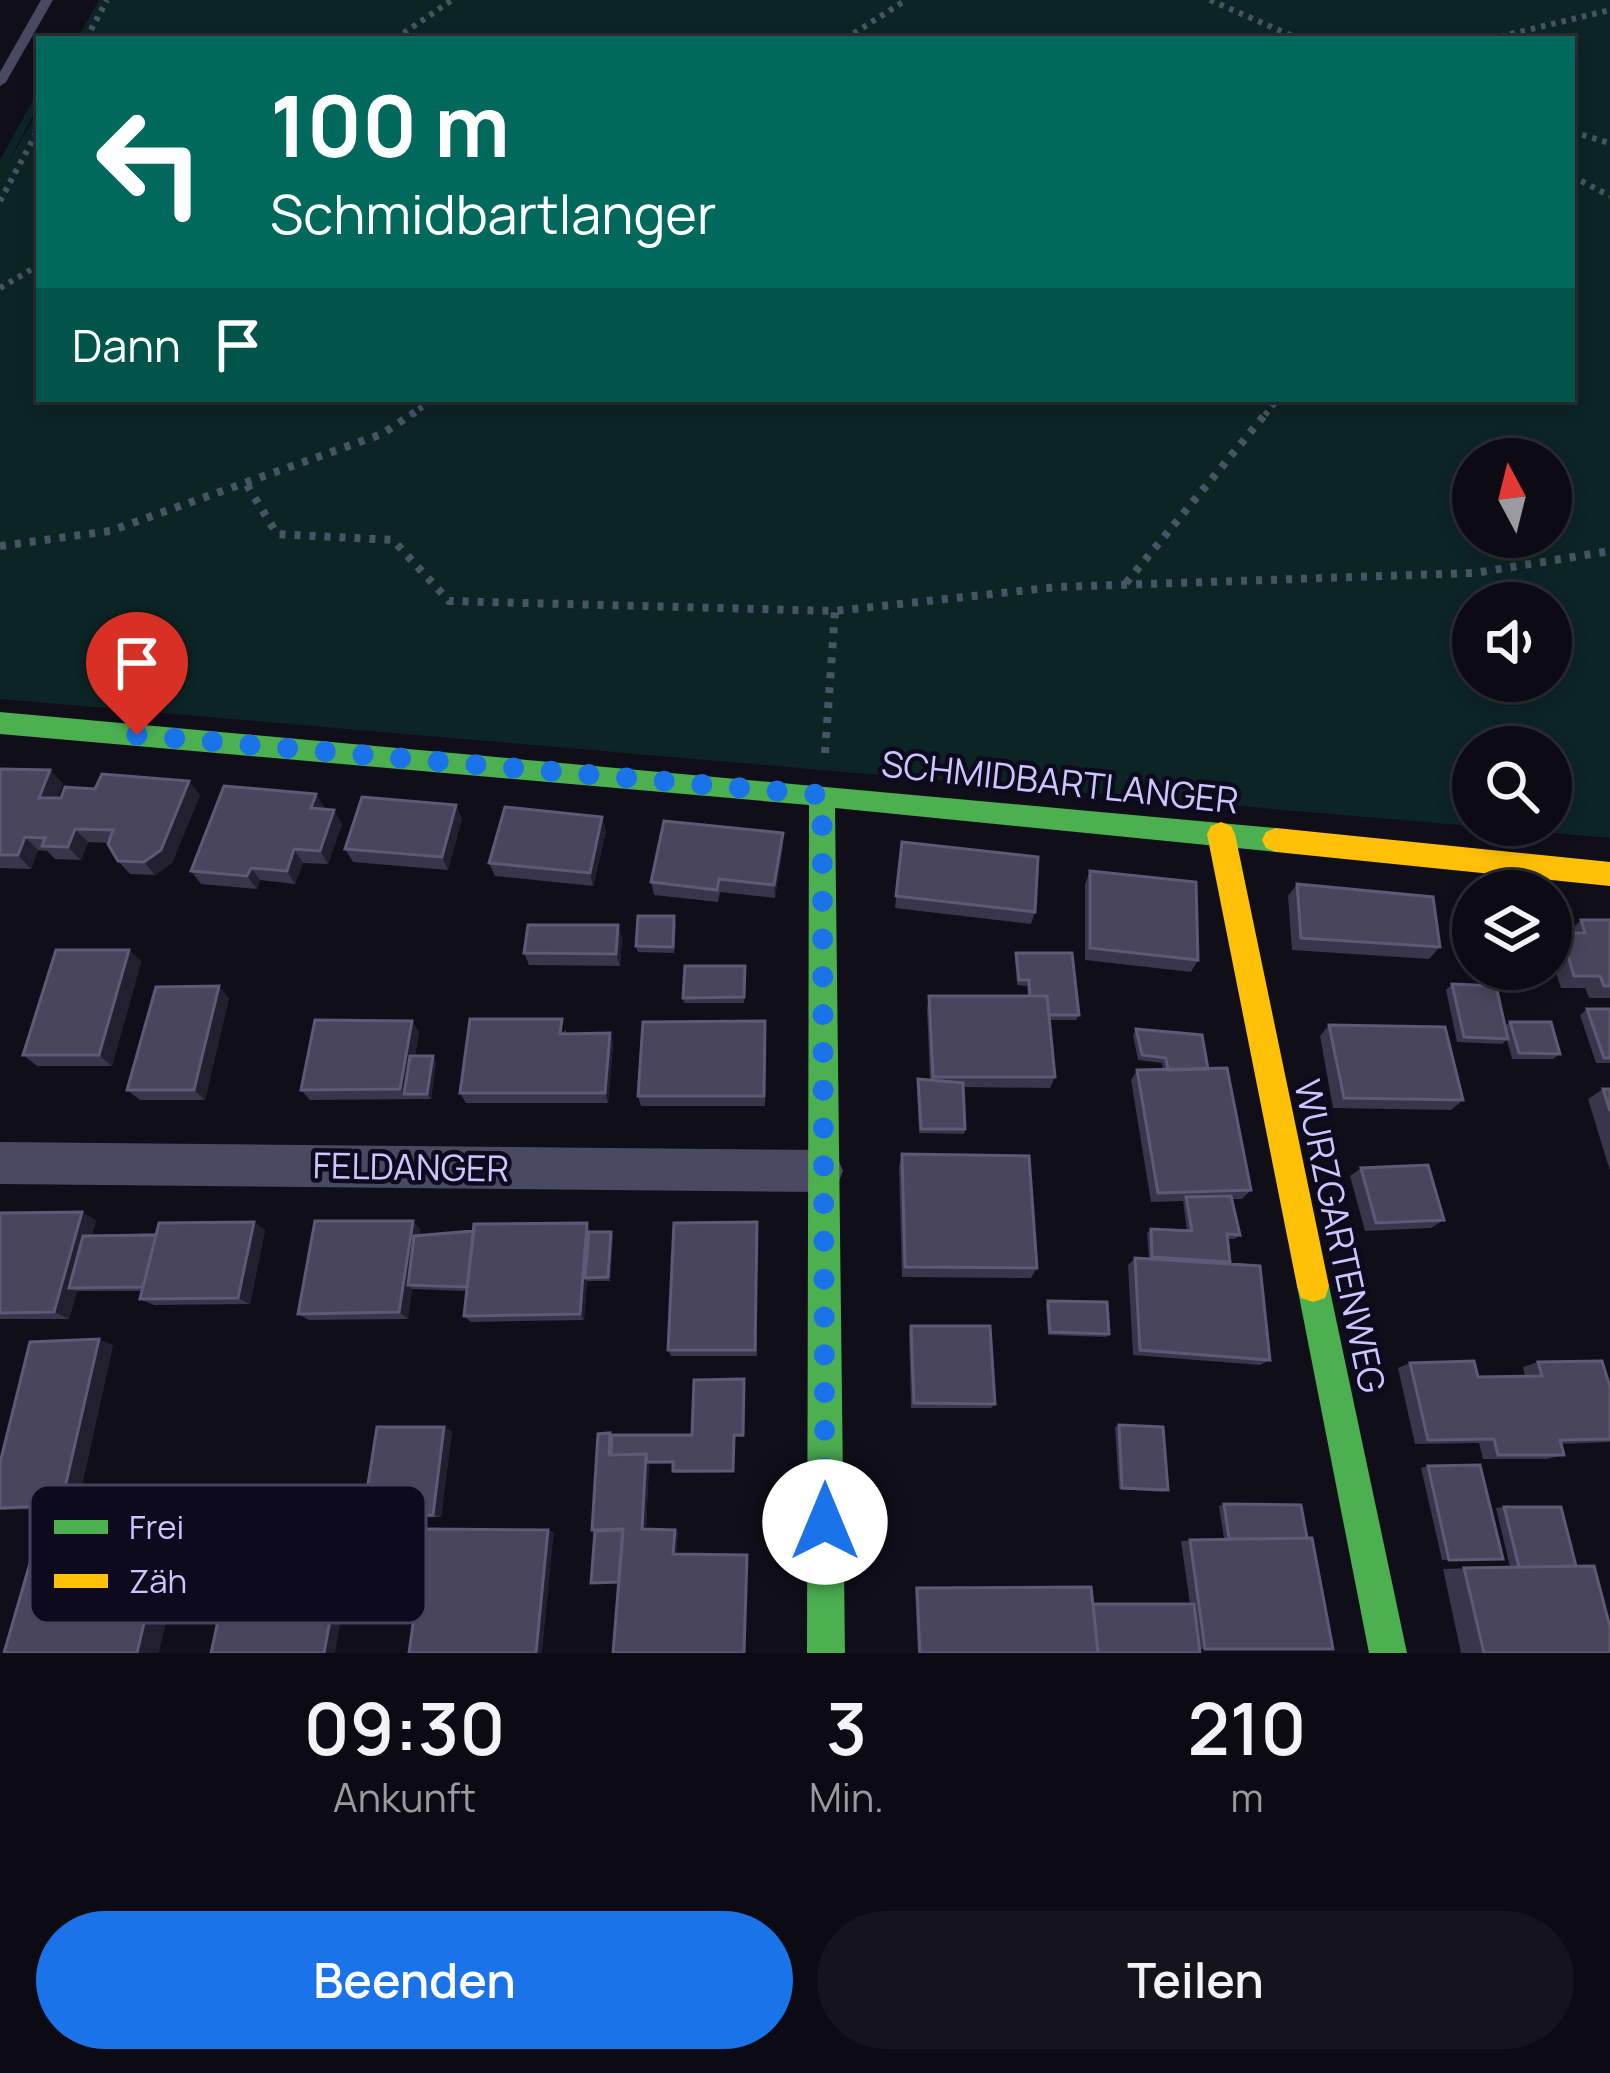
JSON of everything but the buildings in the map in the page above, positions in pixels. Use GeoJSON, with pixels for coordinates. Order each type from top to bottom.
{"type":"FeatureCollection","features":[{"type":"Feature","properties":{"kind":"street","name":"SCHMIDBARTLANGER"},"geometry":{"type":"LineString","coordinates":[[0,723],[822,795],[1610,874]]}},
{"type":"Feature","properties":{"kind":"street"},"geometry":{"type":"LineString","coordinates":[[822,795],[826,1653]]}},
{"type":"Feature","properties":{"kind":"street","name":"WURZGARTENWEG"},"geometry":{"type":"LineString","coordinates":[[1221,834],[1388,1653]]}},
{"type":"Feature","properties":{"kind":"street","name":"FELDANGER"},"geometry":{"type":"LineString","coordinates":[[0,1163],[822,1171]]}},
{"type":"Feature","properties":{"kind":"lane"},"geometry":{"type":"LineString","coordinates":[[0,82],[47,0]]}},
{"type":"Feature","properties":{"kind":"path"},"geometry":{"type":"LineString","coordinates":[[88,36],[107,0]]}},
{"type":"Feature","properties":{"kind":"path"},"geometry":{"type":"LineString","coordinates":[[399,36],[452,0]]}},
{"type":"Feature","properties":{"kind":"path"},"geometry":{"type":"LineString","coordinates":[[850,36],[906,0]]}},
{"type":"Feature","properties":{"kind":"path"},"geometry":{"type":"LineString","coordinates":[[1210,0],[1292,36]]}},
{"type":"Feature","properties":{"kind":"path"},"geometry":{"type":"LineString","coordinates":[[1502,36],[1610,10]]}},
{"type":"Feature","properties":{"kind":"path"},"geometry":{"type":"LineString","coordinates":[[1575,133],[1610,143]]}},
{"type":"Feature","properties":{"kind":"path"},"geometry":{"type":"LineString","coordinates":[[0,201],[36,134]]}},
{"type":"Feature","properties":{"kind":"path"},"geometry":{"type":"LineString","coordinates":[[1575,178],[1610,196]]}},
{"type":"Feature","properties":{"kind":"path"},"geometry":{"type":"LineString","coordinates":[[0,288],[36,268]]}},
{"type":"Feature","properties":{"kind":"path"},"geometry":{"type":"LineString","coordinates":[[0,546],[110,531],[382,434],[430,402]]}},
{"type":"Feature","properties":{"kind":"path"},"geometry":{"type":"LineString","coordinates":[[1125,584],[1276,402]]}},
{"type":"Feature","properties":{"kind":"path"},"geometry":{"type":"LineString","coordinates":[[247,485],[278,534],[393,540],[449,602],[835,611],[1057,587],[1475,573],[1610,551]]}},
{"type":"Feature","properties":{"kind":"path"},"geometry":{"type":"LineString","coordinates":[[822,795],[835,611]]}},
{"type":"Feature","properties":{"kind":"green space"},"geometry":{"type":"Polygon","coordinates":[[[99,0],[1610,0],[1610,838],[1572,835],[1572,726],[1452,726],[1452,824],[0,699],[0,160],[36,94],[36,111],[6,166],[36,115],[36,402],[1575,402],[1575,36],[79,36],[99,0]]]}},
{"type":"Feature","properties":{"kind":"traffic: fast"},"geometry":{"type":"LineString","coordinates":[[0,723],[1276,840]]}},
{"type":"Feature","properties":{"kind":"traffic: fast"},"geometry":{"type":"LineString","coordinates":[[822,795],[826,1653]]}},
{"type":"Feature","properties":{"kind":"traffic: fast"},"geometry":{"type":"LineString","coordinates":[[1313,1286],[1388,1653]]}},
{"type":"Feature","properties":{"kind":"traffic: slow"},"geometry":{"type":"LineString","coordinates":[[1221,834],[1313,1286]]}},
{"type":"Feature","properties":{"kind":"traffic: slow"},"geometry":{"type":"LineString","coordinates":[[1276,840],[1610,874]]}},
{"type":"Feature","properties":{"kind":"route"},"geometry":{"type":"LineString","coordinates":[[137,735],[822,795],[825,1522]]}}]}
